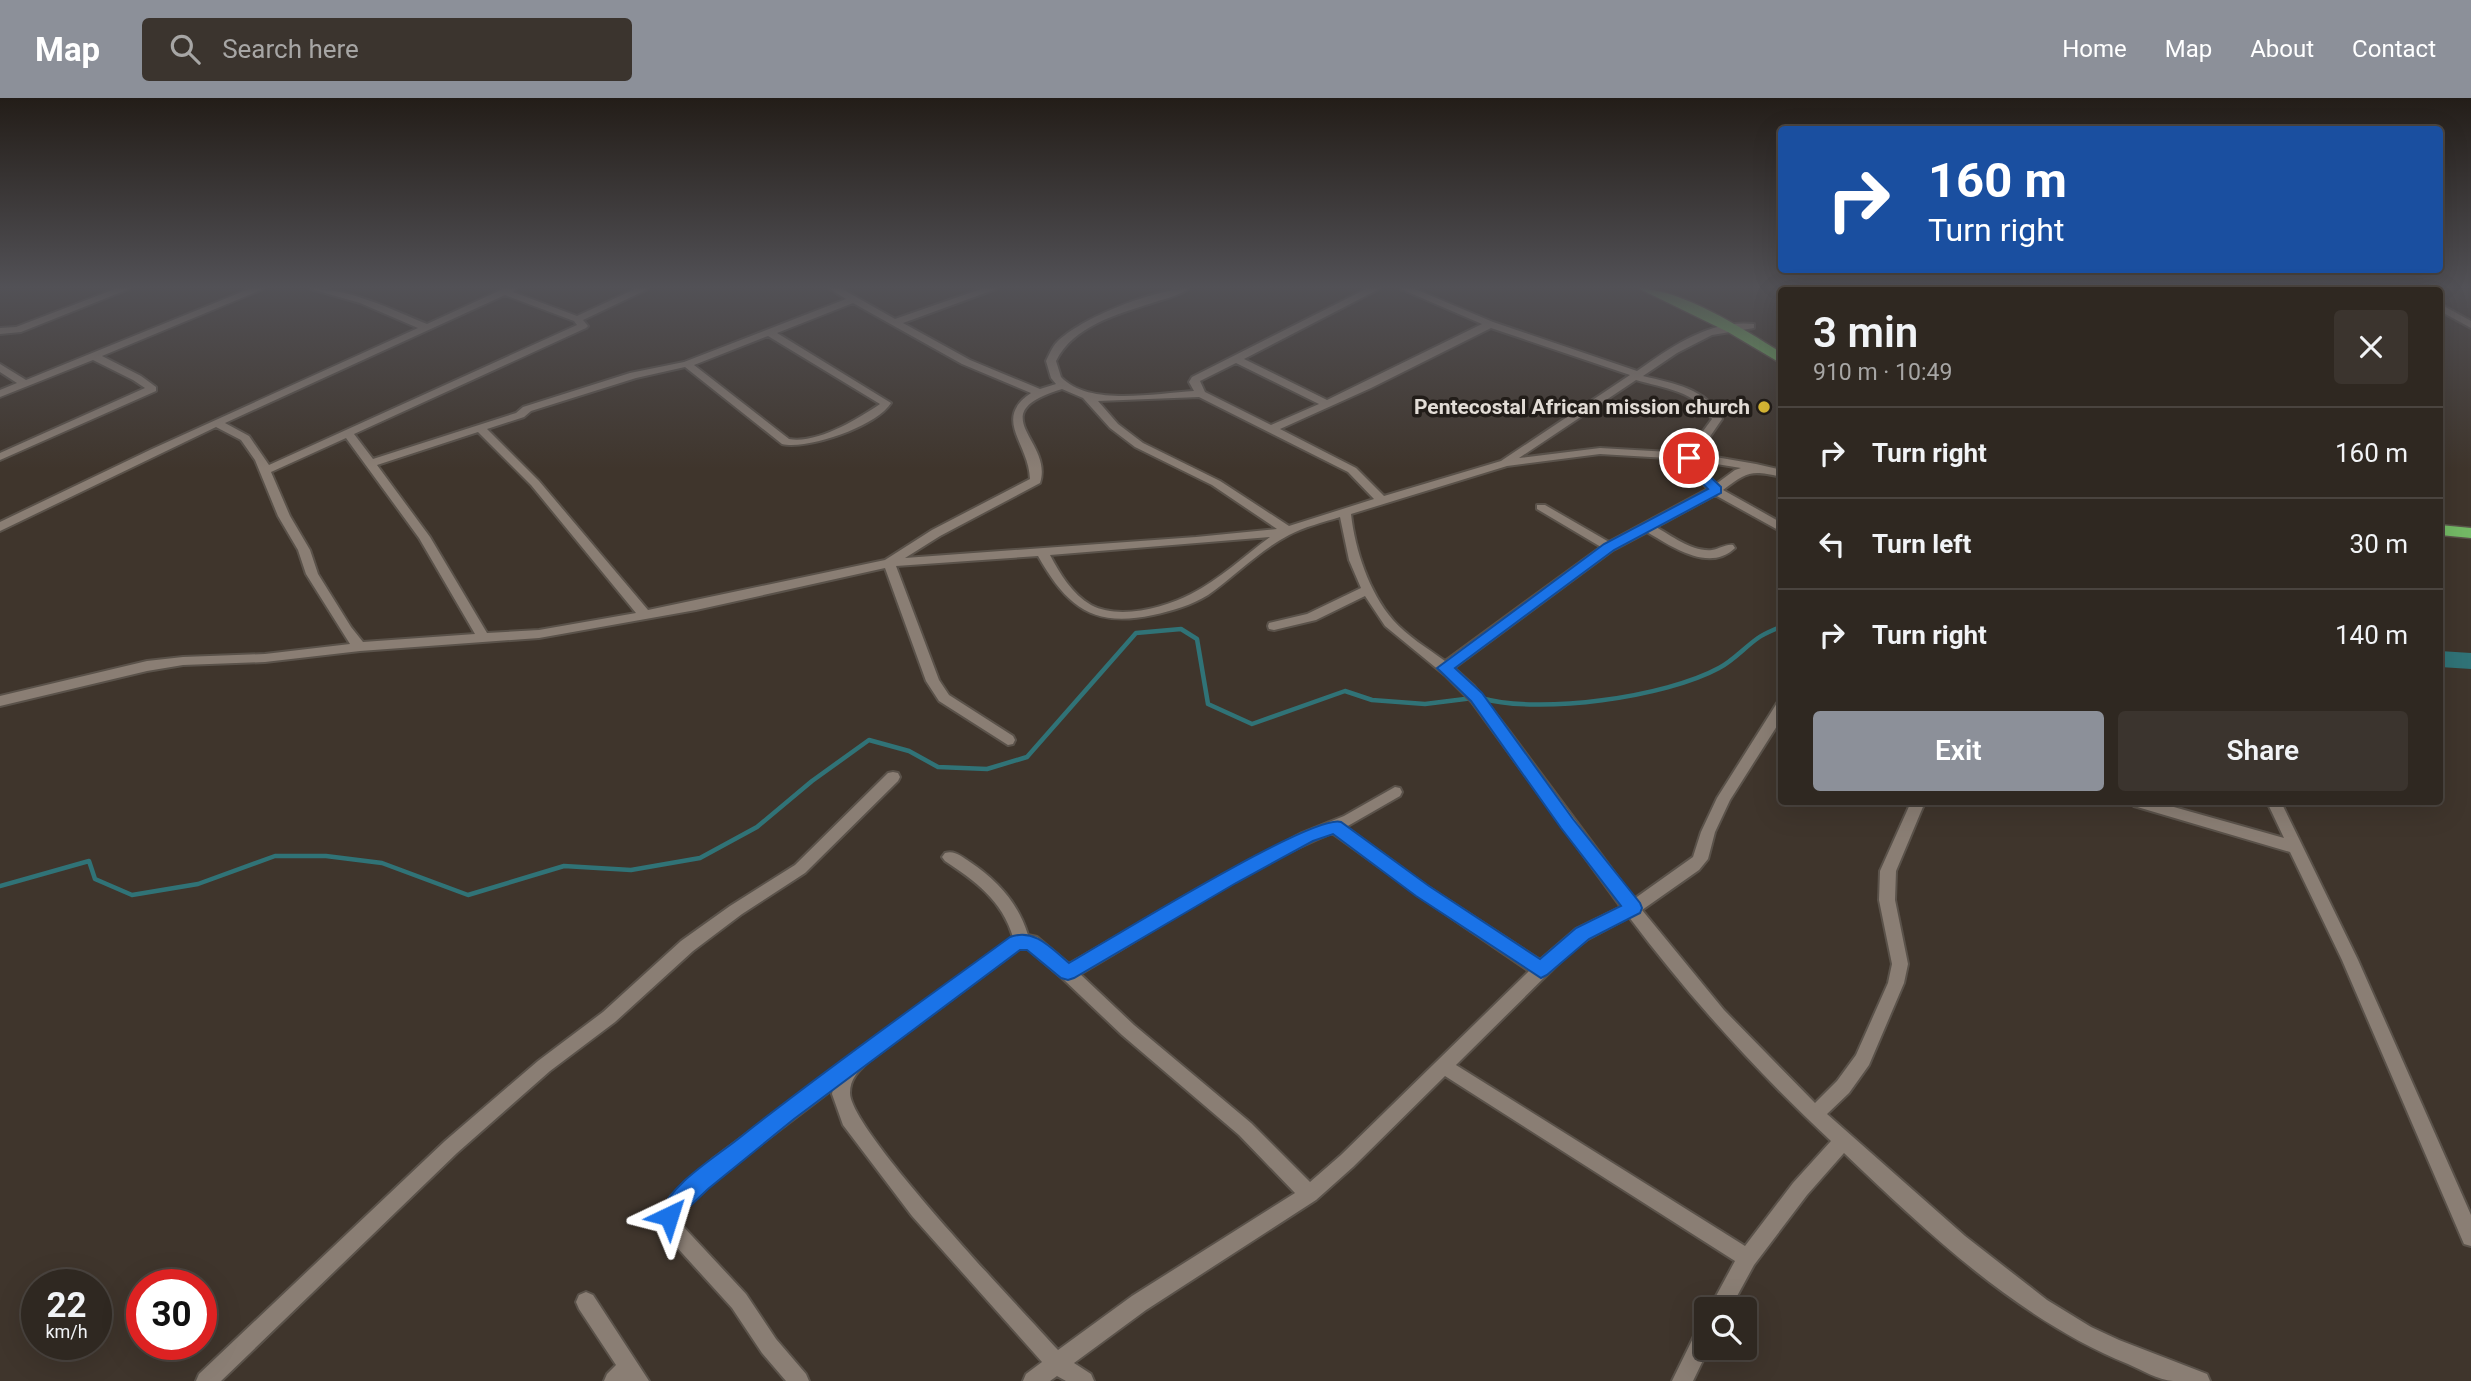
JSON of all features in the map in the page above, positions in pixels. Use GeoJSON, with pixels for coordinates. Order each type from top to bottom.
{"type":"FeatureCollection","features":[{"type":"Feature","properties":{"kind":"highway"},"geometry":{"type":"LineString","coordinates":[[2443,530],[2471,533]]}},
{"type":"Feature","properties":{"kind":"street"},"geometry":{"type":"LineString","coordinates":[[0,394],[111,349]]}},
{"type":"Feature","properties":{"kind":"street"},"geometry":{"type":"LineString","coordinates":[[0,527],[382,349]]}},
{"type":"Feature","properties":{"kind":"street"},"geometry":{"type":"LineString","coordinates":[[266,470],[538,349]]}},
{"type":"Feature","properties":{"kind":"street"},"geometry":{"type":"LineString","coordinates":[[370,464],[481,429],[520,415],[527,409],[614,381],[687,365],[727,349]]}},
{"type":"Feature","properties":{"kind":"street"},"geometry":{"type":"LineString","coordinates":[[687,365],[786,442],[794,445],[813,441],[885,405],[886,403],[797,349]]}},
{"type":"Feature","properties":{"kind":"street"},"geometry":{"type":"LineString","coordinates":[[943,349],[966,362],[1040,393]]}},
{"type":"Feature","properties":{"kind":"street"},"geometry":{"type":"LineString","coordinates":[[1055,349],[1050,356],[1051,370],[1061,386],[1087,396],[1105,399],[1200,394],[1272,429],[1301,447],[1352,470],[1383,501]]}},
{"type":"Feature","properties":{"kind":"street"},"geometry":{"type":"LineString","coordinates":[[1200,394],[1194,382],[1196,379],[1253,349]]}},
{"type":"Feature","properties":{"kind":"street"},"geometry":{"type":"LineString","coordinates":[[1272,429],[1439,349]]}},
{"type":"Feature","properties":{"kind":"street"},"geometry":{"type":"LineString","coordinates":[[1560,349],[1691,393],[1705,401],[1717,419],[1690,458]]}},
{"type":"Feature","properties":{"kind":"street"},"geometry":{"type":"LineString","coordinates":[[1505,463],[1678,349]]}},
{"type":"Feature","properties":{"kind":"street"},"geometry":{"type":"LineString","coordinates":[[0,457],[152,389],[137,378],[93,356]]}},
{"type":"Feature","properties":{"kind":"street"},"geometry":{"type":"LineString","coordinates":[[1235,358],[1327,404]]}},
{"type":"Feature","properties":{"kind":"street"},"geometry":{"type":"LineString","coordinates":[[0,367],[25,384]]}},
{"type":"Feature","properties":{"kind":"street"},"geometry":{"type":"LineString","coordinates":[[889,563],[936,533],[1037,481],[1036,470],[1016,419],[1020,408],[1040,393],[1061,386]]}},
{"type":"Feature","properties":{"kind":"street"},"geometry":{"type":"LineString","coordinates":[[1087,396],[1114,426],[1139,445],[1216,483],[1287,532]]}},
{"type":"Feature","properties":{"kind":"street"},"geometry":{"type":"LineString","coordinates":[[218,424],[251,444],[266,470],[284,516],[304,550],[312,574],[346,630],[360,647]]}},
{"type":"Feature","properties":{"kind":"street"},"geometry":{"type":"LineString","coordinates":[[481,429],[535,483],[551,505],[597,554],[644,614]]}},
{"type":"Feature","properties":{"kind":"street"},"geometry":{"type":"LineString","coordinates":[[349,435],[425,537],[484,639]]}},
{"type":"Feature","properties":{"kind":"street"},"geometry":{"type":"LineString","coordinates":[[0,701],[147,666],[183,661],[265,658],[360,647],[539,634],[696,606],[889,563],[1287,532],[1345,511],[1505,463],[1598,452],[1636,452],[1756,467],[1778,473]]}},
{"type":"Feature","properties":{"kind":"street"},"geometry":{"type":"LineString","coordinates":[[1690,458],[1694,469],[1716,490],[1778,526]]}},
{"type":"Feature","properties":{"kind":"street"},"geometry":{"type":"LineString","coordinates":[[1445,668],[1609,547],[1716,490],[1739,472],[1756,467]]}},
{"type":"Feature","properties":{"kind":"street"},"geometry":{"type":"LineString","coordinates":[[1541,507],[1609,547]]}},
{"type":"Feature","properties":{"kind":"street"},"geometry":{"type":"LineString","coordinates":[[1345,511],[1352,553],[1373,599],[1394,629],[1445,668],[1476,697],[1567,824],[1690,983],[1756,1057],[1842,1142],[1943,1230],[2053,1314],[2084,1334],[2147,1362],[2200,1381]]}},
{"type":"Feature","properties":{"kind":"street"},"geometry":{"type":"LineString","coordinates":[[1647,527],[1705,555],[1718,555],[1729,548]]}},
{"type":"Feature","properties":{"kind":"street"},"geometry":{"type":"LineString","coordinates":[[1042,552],[1060,584],[1092,611],[1102,616],[1128,615],[1183,602],[1200,595],[1287,532]]}},
{"type":"Feature","properties":{"kind":"street"},"geometry":{"type":"LineString","coordinates":[[889,563],[933,681],[944,698],[1008,740]]}},
{"type":"Feature","properties":{"kind":"street"},"geometry":{"type":"LineString","coordinates":[[1274,626],[1325,611],[1369,589]]}},
{"type":"Feature","properties":{"kind":"street"},"geometry":{"type":"LineString","coordinates":[[1033,1381],[1139,1303],[1310,1194],[1541,970],[1582,934],[1633,908],[1694,866],[1700,859],[1708,832],[1724,797],[1778,712]]}},
{"type":"Feature","properties":{"kind":"street"},"geometry":{"type":"LineString","coordinates":[[206,1381],[461,1138],[544,1066],[609,1017],[687,946],[736,910],[800,869],[893,777]]}},
{"type":"Feature","properties":{"kind":"street"},"geometry":{"type":"LineString","coordinates":[[1068,973],[1241,872],[1307,837],[1335,827],[1395,792]]}},
{"type":"Feature","properties":{"kind":"street"},"geometry":{"type":"LineString","coordinates":[[1815,1115],[1843,1087],[1863,1060],[1896,983],[1900,964],[1887,900],[1888,871],[1917,805]]}},
{"type":"Feature","properties":{"kind":"street"},"geometry":{"type":"LineString","coordinates":[[2149,805],[2298,848]]}},
{"type":"Feature","properties":{"kind":"street"},"geometry":{"type":"LineString","coordinates":[[2276,805],[2350,960],[2471,1237]]}},
{"type":"Feature","properties":{"kind":"street"},"geometry":{"type":"LineString","coordinates":[[1335,827],[1423,891],[1541,970]]}},
{"type":"Feature","properties":{"kind":"street"},"geometry":{"type":"LineString","coordinates":[[950,856],[1006,901],[1017,918],[1023,941]]}},
{"type":"Feature","properties":{"kind":"street"},"geometry":{"type":"LineString","coordinates":[[799,1381],[769,1346],[739,1301],[670,1226],[669,1216],[678,1202],[787,1113],[1016,942],[1031,942],[1068,973],[1128,1030],[1245,1129],[1310,1194]]}},
{"type":"Feature","properties":{"kind":"street"},"geometry":{"type":"LineString","coordinates":[[1443,1066],[1747,1258]]}},
{"type":"Feature","properties":{"kind":"street"},"geometry":{"type":"LineString","coordinates":[[846,1071],[841,1094],[849,1119],[919,1210],[1056,1363],[1084,1381]]}},
{"type":"Feature","properties":{"kind":"street"},"geometry":{"type":"LineString","coordinates":[[1726,1297],[1747,1258],[1800,1189],[1842,1142]]}},
{"type":"Feature","properties":{"kind":"street"},"geometry":{"type":"LineString","coordinates":[[586,1302],[627,1376]]}},
{"type":"Feature","properties":{"kind":"street"},"geometry":{"type":"LineString","coordinates":[[1682,1381],[1694,1357]]}},
{"type":"Feature","properties":{"kind":"waterway"},"geometry":{"type":"LineString","coordinates":[[1481,698],[1535,705],[1568,704],[1636,695],[1696,678],[1719,668],[1758,638],[1778,628]]}},
{"type":"Feature","properties":{"kind":"waterway"},"geometry":{"type":"LineString","coordinates":[[0,886],[89,861],[95,879],[132,895],[198,884],[275,856],[326,856],[382,863],[468,895],[564,866],[631,870],[700,858],[757,827],[812,781],[869,740],[909,751],[938,767],[987,769],[1027,757],[1136,633],[1181,629],[1197,639],[1208,704],[1252,724],[1345,691],[1372,700],[1425,704],[1473,698]]}},
{"type":"Feature","properties":{"kind":"waterway"},"geometry":{"type":"LineString","coordinates":[[2443,659],[2471,661]]}},
{"type":"Feature","properties":{"kind":"place","name":"Pentecostal African mission church"},"geometry":{"type":"Point","coordinates":[1764,407]}},
{"type":"Feature","properties":{"kind":"route"},"geometry":{"type":"LineString","coordinates":[[669,1216],[678,1202],[787,1113],[1016,942],[1031,942],[1068,973],[1230,878],[1307,837],[1335,827],[1423,891],[1541,970],[1582,934],[1633,908],[1567,824],[1476,697],[1445,668],[1609,547],[1716,490],[1694,469],[1689,458]]}}]}
